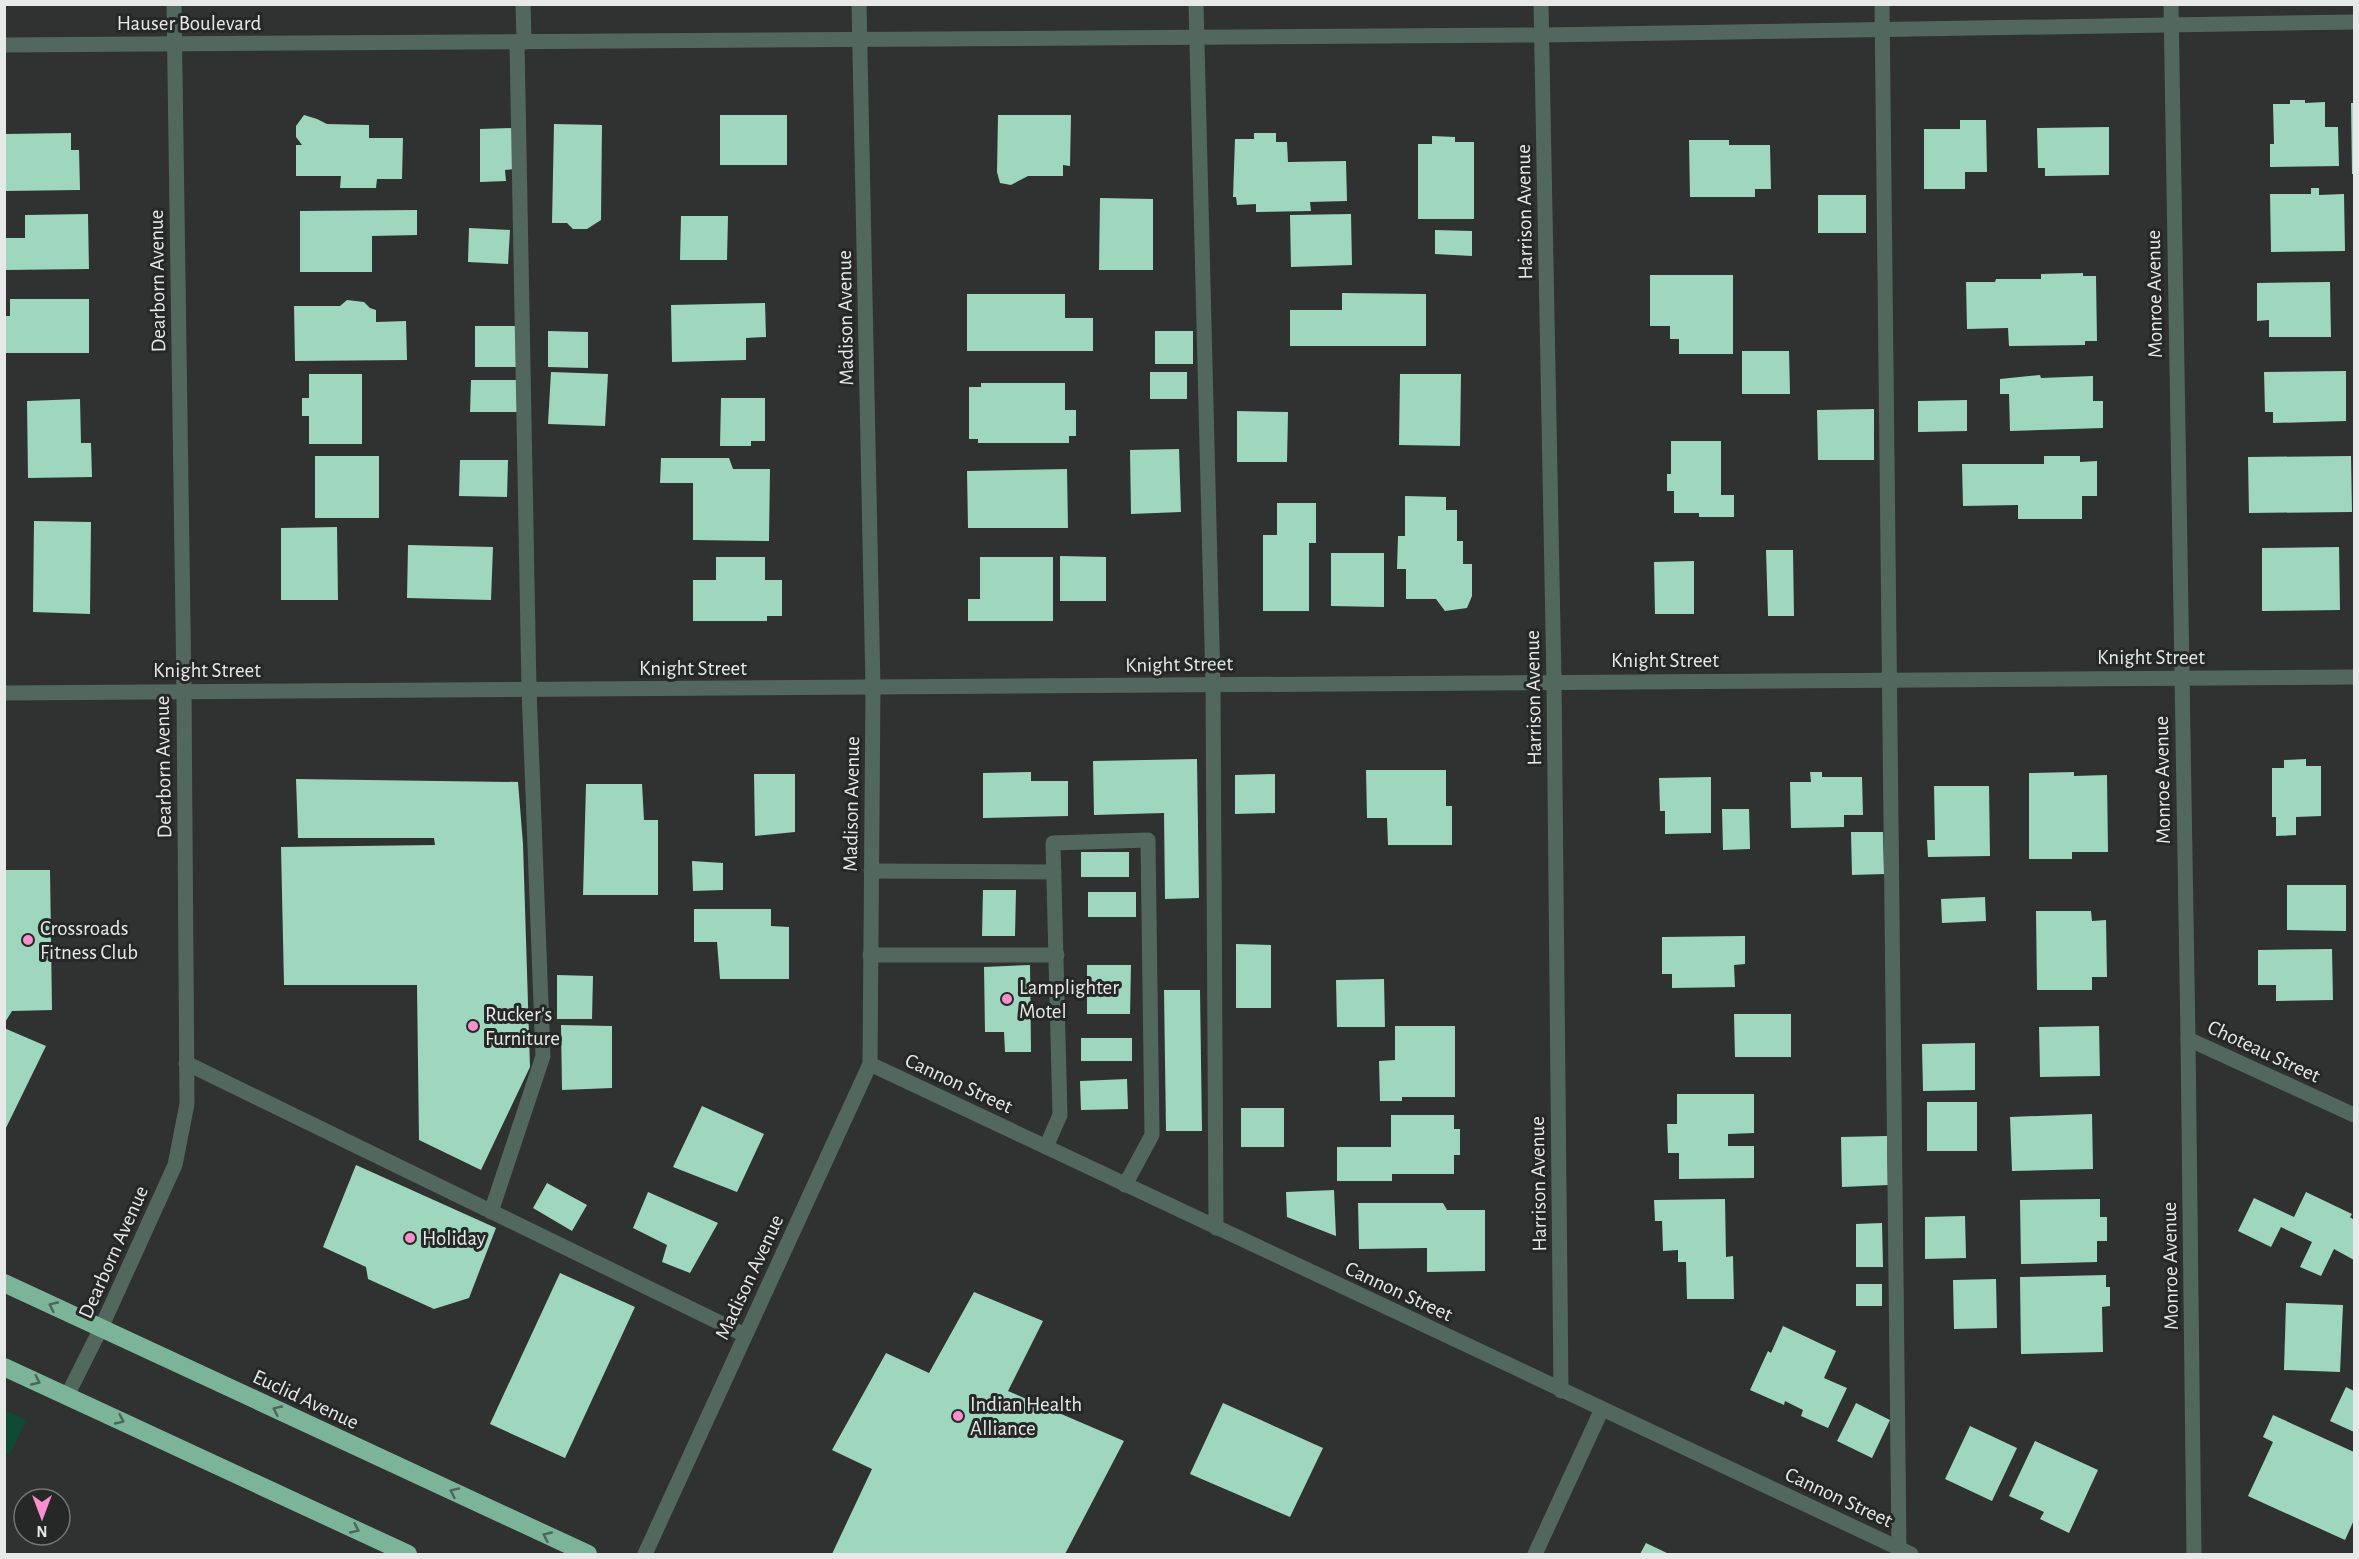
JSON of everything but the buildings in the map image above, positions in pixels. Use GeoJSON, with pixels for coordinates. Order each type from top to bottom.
{"type":"FeatureCollection","features":[{"type":"Feature","properties":{"kind":"highway","name":"Euclid Avenue"},"geometry":{"type":"LineString","coordinates":[[4,1283],[588,1554]]}},
{"type":"Feature","properties":{"kind":"highway"},"geometry":{"type":"LineString","coordinates":[[4,1367],[408,1554]]}},
{"type":"Feature","properties":{"kind":"street","name":"Dearborn Avenue"},"geometry":{"type":"LineString","coordinates":[[67,1396],[102,1328],[175,1165],[187,1104],[184,691],[174,4]]}},
{"type":"Feature","properties":{"kind":"street"},"geometry":{"type":"LineString","coordinates":[[492,1212],[543,1056],[529,689],[520,42],[523,4]]}},
{"type":"Feature","properties":{"kind":"street","name":"Madison Avenue"},"geometry":{"type":"LineString","coordinates":[[645,1554],[870,1064],[873,688],[859,4]]}},
{"type":"Feature","properties":{"kind":"street"},"geometry":{"type":"LineString","coordinates":[[1196,4],[1213,685],[1216,1228]]}},
{"type":"Feature","properties":{"kind":"street","name":"Harrison Avenue"},"geometry":{"type":"LineString","coordinates":[[1541,4],[1554,682],[1561,1390]]}},
{"type":"Feature","properties":{"kind":"street"},"geometry":{"type":"LineString","coordinates":[[1882,4],[1889,679],[1905,1552]]}},
{"type":"Feature","properties":{"kind":"street","name":"Monroe Avenue"},"geometry":{"type":"LineString","coordinates":[[2171,4],[2194,1554]]}},
{"type":"Feature","properties":{"kind":"street","name":"Hauser Boulevard"},"geometry":{"type":"LineString","coordinates":[[4,45],[1542,35],[2355,22]]}},
{"type":"Feature","properties":{"kind":"street","name":"Knight Street"},"geometry":{"type":"LineString","coordinates":[[4,693],[2355,677]]}},
{"type":"Feature","properties":{"kind":"street"},"geometry":{"type":"LineString","coordinates":[[1046,1148],[1060,1115],[1058,955],[1053,843],[1148,840],[1152,1135],[1125,1185]]}},
{"type":"Feature","properties":{"kind":"street"},"geometry":{"type":"LineString","coordinates":[[871,871],[1054,872]]}},
{"type":"Feature","properties":{"kind":"street"},"geometry":{"type":"LineString","coordinates":[[870,955],[1058,955]]}},
{"type":"Feature","properties":{"kind":"street","name":"Choteau Street"},"geometry":{"type":"LineString","coordinates":[[2188,1039],[2355,1115]]}},
{"type":"Feature","properties":{"kind":"street"},"geometry":{"type":"LineString","coordinates":[[186,1063],[745,1335]]}},
{"type":"Feature","properties":{"kind":"street","name":"Cannon Street"},"geometry":{"type":"LineString","coordinates":[[870,1064],[1905,1552]]}},
{"type":"Feature","properties":{"kind":"street"},"geometry":{"type":"LineString","coordinates":[[1535,1554],[1602,1408]]}},
{"type":"Feature","properties":{"kind":"green space"},"geometry":{"type":"Polygon","coordinates":[[[4,1410],[26,1420],[12,1451],[5,1456],[4,1410]]]}},
{"type":"Feature","properties":{"kind":"place","name":"Crossroads Fitness Club"},"geometry":{"type":"Point","coordinates":[28,940]}},
{"type":"Feature","properties":{"kind":"place","name":"Lamplighter Motel"},"geometry":{"type":"Point","coordinates":[1007,999]}},
{"type":"Feature","properties":{"kind":"place","name":"Rucker's Furniture"},"geometry":{"type":"Point","coordinates":[473,1026]}},
{"type":"Feature","properties":{"kind":"place","name":"Holiday"},"geometry":{"type":"Point","coordinates":[410,1238]}},
{"type":"Feature","properties":{"kind":"place","name":"Indian Health Alliance"},"geometry":{"type":"Point","coordinates":[958,1416]}}]}
